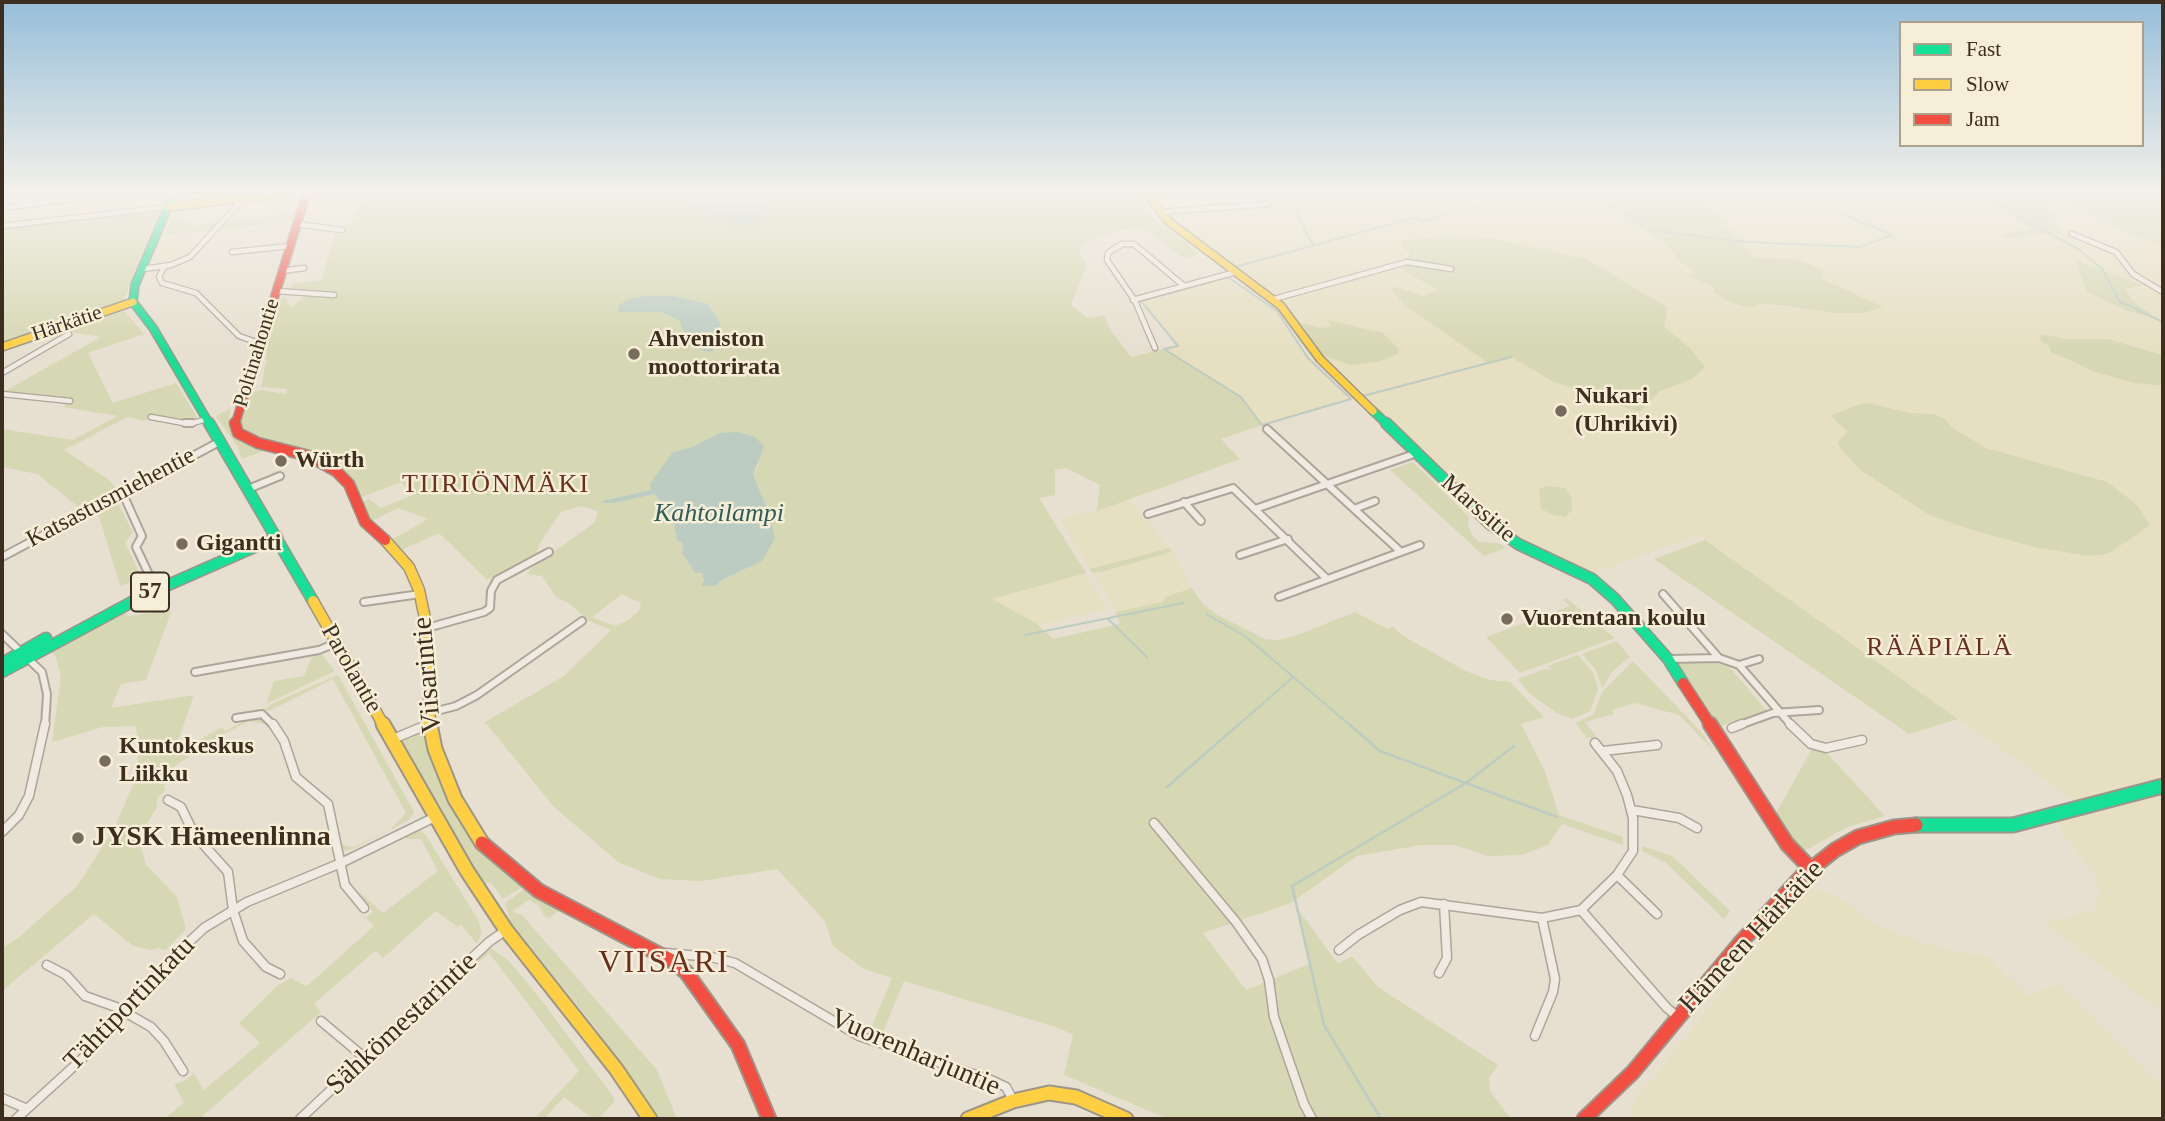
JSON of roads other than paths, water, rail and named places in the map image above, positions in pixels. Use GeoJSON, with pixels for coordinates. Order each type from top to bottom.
{"type":"FeatureCollection","features":[{"type":"Feature","properties":{"kind":"main road"},"geometry":{"type":"LineString","coordinates":[[133,302],[132,297],[152,247]]}},
{"type":"Feature","properties":{"kind":"main road","name":"Poltinahontie"},"geometry":{"type":"LineString","coordinates":[[275,447],[245,438],[236,429],[259,343],[290,247]]}},
{"type":"Feature","properties":{"kind":"main road","name":"Marssitie"},"geometry":{"type":"LineString","coordinates":[[1207,247],[1274,299],[1290,316],[1320,359],[1503,535],[1526,549],[1585,575],[1603,587],[1668,659],[1787,844],[1810,868]]}},
{"type":"Feature","properties":{"kind":"main road","name":"Härkätie"},"geometry":{"type":"LineString","coordinates":[[2,347],[133,302]]}},
{"type":"Feature","properties":{"kind":"main road","name":"Parolantie"},"geometry":{"type":"LineString","coordinates":[[133,302],[153,328],[221,441],[467,871],[506,930],[616,1069],[650,1119]]}},
{"type":"Feature","properties":{"kind":"main road","name":"Viisarintie"},"geometry":{"type":"LineString","coordinates":[[275,447],[309,456],[342,476],[349,484],[365,522],[409,567],[420,594],[427,628],[429,719],[438,761],[455,799],[485,848],[539,891],[656,953],[685,972],[711,1004],[738,1045],[769,1119]]}},
{"type":"Feature","properties":{"kind":"main road","name":"57"},"geometry":{"type":"LineString","coordinates":[[2,672],[25,654],[153,583],[275,534]]}},
{"type":"Feature","properties":{"kind":"main road","name":"57"},"geometry":{"type":"LineString","coordinates":[[2,663],[275,534]]}},
{"type":"Feature","properties":{"kind":"main road","name":"Hämeen Härkätie"},"geometry":{"type":"LineString","coordinates":[[1584,1119],[1633,1072],[1810,868],[1835,850],[1880,830],[1937,823],[2013,825],[2163,786]]}},
{"type":"Feature","properties":{"kind":"main road"},"geometry":{"type":"LineString","coordinates":[[968,1119],[1038,1094],[1062,1094],[1100,1106],[1126,1119]]}},
{"type":"Feature","properties":{"kind":"street"},"geometry":{"type":"LineString","coordinates":[[143,269],[164,267],[190,257],[199,247]]}},
{"type":"Feature","properties":{"kind":"street"},"geometry":{"type":"LineString","coordinates":[[232,252],[277,247]]}},
{"type":"Feature","properties":{"kind":"street"},"geometry":{"type":"LineString","coordinates":[[1115,247],[1110,250],[1107,260],[1133,300],[1155,348]]}},
{"type":"Feature","properties":{"kind":"street"},"geometry":{"type":"LineString","coordinates":[[1140,247],[1184,286]]}},
{"type":"Feature","properties":{"kind":"street"},"geometry":{"type":"LineString","coordinates":[[2105,247],[2116,252],[2133,274],[2163,292]]}},
{"type":"Feature","properties":{"kind":"street"},"geometry":{"type":"LineString","coordinates":[[1274,299],[1407,262],[1451,269]]}},
{"type":"Feature","properties":{"kind":"street"},"geometry":{"type":"LineString","coordinates":[[164,267],[159,278],[162,284],[202,296],[239,336],[259,343]]}},
{"type":"Feature","properties":{"kind":"street"},"geometry":{"type":"LineString","coordinates":[[282,271],[304,268]]}},
{"type":"Feature","properties":{"kind":"street"},"geometry":{"type":"LineString","coordinates":[[1133,300],[1236,272]]}},
{"type":"Feature","properties":{"kind":"street"},"geometry":{"type":"LineString","coordinates":[[276,291],[334,295]]}},
{"type":"Feature","properties":{"kind":"street"},"geometry":{"type":"LineString","coordinates":[[2,373],[69,334]]}},
{"type":"Feature","properties":{"kind":"street"},"geometry":{"type":"LineString","coordinates":[[2,394],[70,401]]}},
{"type":"Feature","properties":{"kind":"street"},"geometry":{"type":"LineString","coordinates":[[151,417],[189,424],[207,419]]}},
{"type":"Feature","properties":{"kind":"street"},"geometry":{"type":"LineString","coordinates":[[1267,429],[1401,552]]}},
{"type":"Feature","properties":{"kind":"street","name":"Katsastusmiehentie"},"geometry":{"type":"LineString","coordinates":[[2,556],[221,441]]}},
{"type":"Feature","properties":{"kind":"street"},"geometry":{"type":"LineString","coordinates":[[1255,509],[1417,453]]}},
{"type":"Feature","properties":{"kind":"street"},"geometry":{"type":"LineString","coordinates":[[248,489],[281,475]]}},
{"type":"Feature","properties":{"kind":"street"},"geometry":{"type":"LineString","coordinates":[[1148,514],[1233,488],[1325,578]]}},
{"type":"Feature","properties":{"kind":"street"},"geometry":{"type":"LineString","coordinates":[[122,494],[142,536],[136,547],[153,583]]}},
{"type":"Feature","properties":{"kind":"street"},"geometry":{"type":"LineString","coordinates":[[1354,509],[1375,501]]}},
{"type":"Feature","properties":{"kind":"street"},"geometry":{"type":"LineString","coordinates":[[1184,502],[1201,521]]}},
{"type":"Feature","properties":{"kind":"street"},"geometry":{"type":"LineString","coordinates":[[1240,555],[1288,539]]}},
{"type":"Feature","properties":{"kind":"street"},"geometry":{"type":"LineString","coordinates":[[1279,597],[1420,545]]}},
{"type":"Feature","properties":{"kind":"street"},"geometry":{"type":"LineString","coordinates":[[427,628],[484,612],[490,608],[491,591],[497,579],[531,564],[549,552]]}},
{"type":"Feature","properties":{"kind":"street"},"geometry":{"type":"LineString","coordinates":[[365,602],[420,594]]}},
{"type":"Feature","properties":{"kind":"street"},"geometry":{"type":"LineString","coordinates":[[1663,594],[1718,657]]}},
{"type":"Feature","properties":{"kind":"street"},"geometry":{"type":"LineString","coordinates":[[391,740],[466,701],[525,663],[582,621]]}},
{"type":"Feature","properties":{"kind":"street"},"geometry":{"type":"LineString","coordinates":[[2,634],[42,672],[47,687],[45,727],[29,796],[19,816],[2,832]]}},
{"type":"Feature","properties":{"kind":"street"},"geometry":{"type":"LineString","coordinates":[[195,672],[319,650],[336,643]]}},
{"type":"Feature","properties":{"kind":"street"},"geometry":{"type":"LineString","coordinates":[[1668,659],[1718,657],[1739,665],[1778,713],[1811,744],[1826,748],[1862,740]]}},
{"type":"Feature","properties":{"kind":"street"},"geometry":{"type":"LineString","coordinates":[[1739,665],[1759,659]]}},
{"type":"Feature","properties":{"kind":"street"},"geometry":{"type":"LineString","coordinates":[[1732,728],[1778,713],[1819,710]]}},
{"type":"Feature","properties":{"kind":"street"},"geometry":{"type":"LineString","coordinates":[[236,718],[255,713],[270,720],[284,741],[296,777],[328,804],[345,885],[364,908]]}},
{"type":"Feature","properties":{"kind":"street"},"geometry":{"type":"LineString","coordinates":[[1339,950],[1358,934],[1412,904],[1421,902],[1542,918],[1581,910],[1617,876],[1633,851],[1632,810],[1622,780],[1595,743]]}},
{"type":"Feature","properties":{"kind":"street"},"geometry":{"type":"LineString","coordinates":[[1603,751],[1657,745]]}},
{"type":"Feature","properties":{"kind":"street"},"geometry":{"type":"LineString","coordinates":[[168,800],[181,807],[194,834],[228,872],[233,910],[243,941],[266,967],[280,975]]}},
{"type":"Feature","properties":{"kind":"street"},"geometry":{"type":"LineString","coordinates":[[1632,810],[1679,818],[1697,828]]}},
{"type":"Feature","properties":{"kind":"street","name":"Tähtiportinkatu"},"geometry":{"type":"LineString","coordinates":[[22,1115],[82,1059],[190,939],[233,910],[275,889],[341,863],[435,817]]}},
{"type":"Feature","properties":{"kind":"street"},"geometry":{"type":"LineString","coordinates":[[1154,823],[1236,922],[1262,959],[1269,980],[1274,1017],[1296,1084],[1312,1119]]}},
{"type":"Feature","properties":{"kind":"street"},"geometry":{"type":"LineString","coordinates":[[1617,876],[1657,914]]}},
{"type":"Feature","properties":{"kind":"street"},"geometry":{"type":"LineString","coordinates":[[1440,973],[1447,958],[1444,904]]}},
{"type":"Feature","properties":{"kind":"street"},"geometry":{"type":"LineString","coordinates":[[1581,910],[1678,1017]]}},
{"type":"Feature","properties":{"kind":"street"},"geometry":{"type":"LineString","coordinates":[[1535,1035],[1553,992],[1555,979],[1542,918]]}},
{"type":"Feature","properties":{"kind":"street","name":"Sähkömestarintie"},"geometry":{"type":"LineString","coordinates":[[300,1119],[489,942],[506,930]]}},
{"type":"Feature","properties":{"kind":"street","name":"Vuorenharjuntie"},"geometry":{"type":"LineString","coordinates":[[656,953],[711,957],[735,963],[859,1036],[1006,1087],[1013,1101]]}},
{"type":"Feature","properties":{"kind":"street"},"geometry":{"type":"LineString","coordinates":[[47,965],[66,975],[85,996],[125,1012],[157,1033],[183,1071]]}},
{"type":"Feature","properties":{"kind":"street"},"geometry":{"type":"LineString","coordinates":[[321,1021],[365,1058]]}},
{"type":"Feature","properties":{"kind":"street"},"geometry":{"type":"LineString","coordinates":[[2,1098],[22,1115]]}},
{"type":"Feature","properties":{"kind":"water"},"geometry":{"type":"Polygon","coordinates":[[[645,296],[673,296],[708,304],[720,323],[720,346],[710,352],[687,346],[680,321],[662,312],[618,312],[618,306],[627,300],[645,296]]]}},
{"type":"Feature","properties":{"kind":"water","name":"Kahtoilampi"},"geometry":{"type":"Polygon","coordinates":[[[738,432],[755,437],[764,446],[753,475],[768,510],[775,538],[762,561],[722,580],[716,586],[701,586],[704,580],[702,573],[695,573],[682,553],[683,544],[677,540],[672,514],[654,494],[615,503],[602,501],[651,490],[650,484],[673,452],[692,447],[719,433],[738,432]]]}},
{"type":"Feature","properties":{"kind":"waterway"},"geometry":{"type":"LineString","coordinates":[[1235,267],[1307,247]]}},
{"type":"Feature","properties":{"kind":"waterway"},"geometry":{"type":"LineString","coordinates":[[2075,247],[2103,270],[2119,301],[2163,322]]}},
{"type":"Feature","properties":{"kind":"waterway"},"geometry":{"type":"LineString","coordinates":[[1228,277],[1277,311],[1308,358],[1351,399],[1262,425],[1241,397],[1164,349],[1178,346],[1141,301],[1228,277]]}},
{"type":"Feature","properties":{"kind":"waterway"},"geometry":{"type":"LineString","coordinates":[[1363,396],[1511,357]]}},
{"type":"Feature","properties":{"kind":"waterway"},"geometry":{"type":"LineString","coordinates":[[1025,635],[1183,603]]}},
{"type":"Feature","properties":{"kind":"waterway"},"geometry":{"type":"LineString","coordinates":[[1206,614],[1245,636],[1351,726]]}},
{"type":"Feature","properties":{"kind":"waterway"},"geometry":{"type":"LineString","coordinates":[[1108,619],[1147,657]]}},
{"type":"Feature","properties":{"kind":"waterway"},"geometry":{"type":"LineString","coordinates":[[1237,726],[1292,678]]}},
{"type":"Feature","properties":{"kind":"waterway"},"geometry":{"type":"LineString","coordinates":[[1167,787],[1239,724]]}},
{"type":"Feature","properties":{"kind":"waterway"},"geometry":{"type":"LineString","coordinates":[[1349,724],[1380,751],[1466,783]]}},
{"type":"Feature","properties":{"kind":"waterway"},"geometry":{"type":"LineString","coordinates":[[1466,783],[1514,746]]}},
{"type":"Feature","properties":{"kind":"waterway"},"geometry":{"type":"LineString","coordinates":[[1381,1119],[1324,1025],[1292,886],[1466,783]]}},
{"type":"Feature","properties":{"kind":"waterway"},"geometry":{"type":"LineString","coordinates":[[1466,783],[1557,817]]}},
{"type":"Feature","properties":{"kind":"place","name":"Ahveniston moottorirata"},"geometry":{"type":"Point","coordinates":[634,354]}},
{"type":"Feature","properties":{"kind":"place","name":"Nukari (Uhrikivi)"},"geometry":{"type":"Point","coordinates":[1561,411]}},
{"type":"Feature","properties":{"kind":"place","name":"Würth"},"geometry":{"type":"Point","coordinates":[281,461]}},
{"type":"Feature","properties":{"kind":"place","name":"Gigantti"},"geometry":{"type":"Point","coordinates":[182,544]}},
{"type":"Feature","properties":{"kind":"place","name":"Vuorentaan koulu"},"geometry":{"type":"Point","coordinates":[1507,619]}},
{"type":"Feature","properties":{"kind":"place","name":"Kuntokeskus Liikku"},"geometry":{"type":"Point","coordinates":[105,761]}},
{"type":"Feature","properties":{"kind":"place","name":"JYSK Hämeenlinna"},"geometry":{"type":"Point","coordinates":[78,838]}},
{"type":"Feature","properties":{"kind":"district","name":"TIIRIÖNMÄKI"},"geometry":{"type":"Point","coordinates":[496,485]}},
{"type":"Feature","properties":{"kind":"district","name":"RÄÄPIÄLÄ"},"geometry":{"type":"Point","coordinates":[1940,648]}},
{"type":"Feature","properties":{"kind":"district","name":"VIISARI"},"geometry":{"type":"Point","coordinates":[664,964]}}]}
